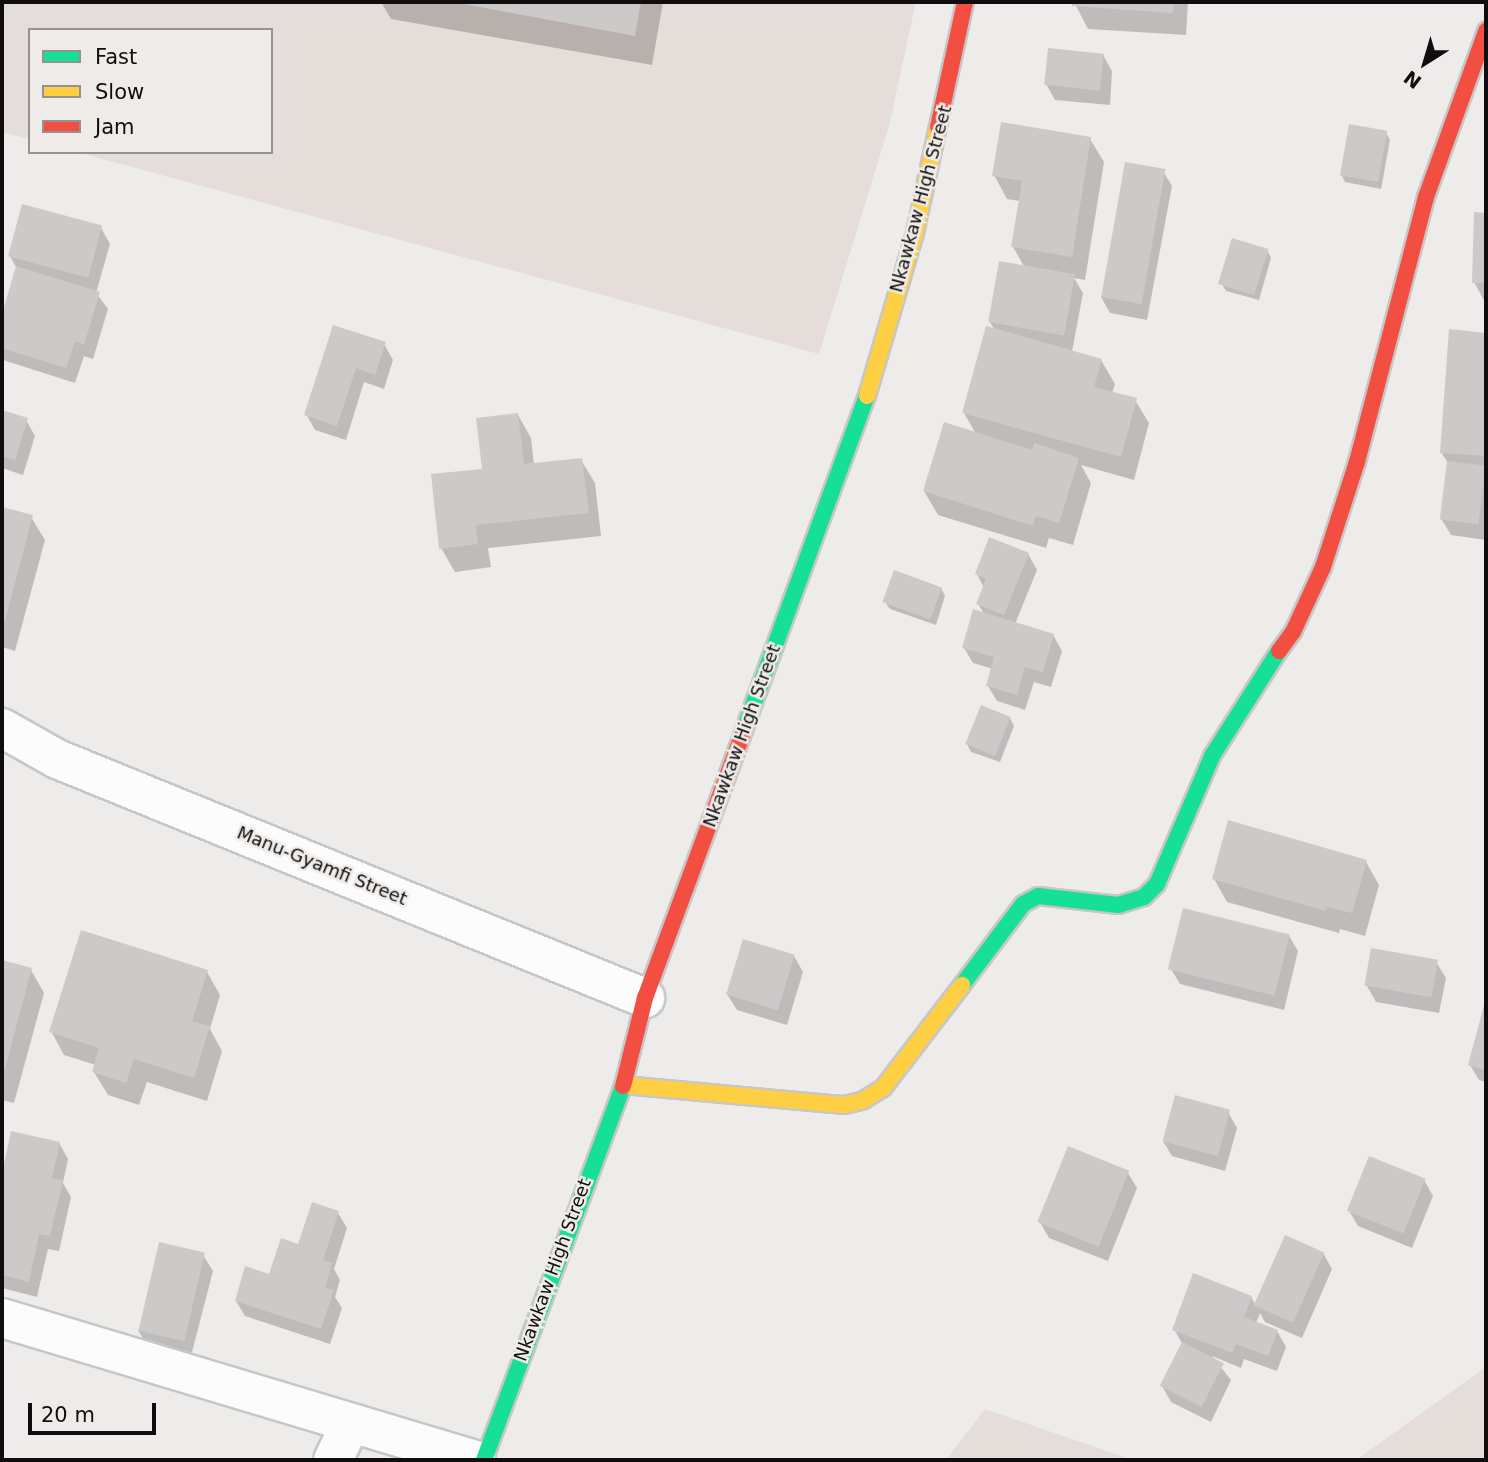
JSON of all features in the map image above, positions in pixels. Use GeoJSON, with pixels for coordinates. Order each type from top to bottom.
{"type":"FeatureCollection","features":[{"type":"Feature","properties":{"kind":"street","name":"Nkawkaw High Street"},"geometry":{"type":"LineString","coordinates":[[484,1460],[622,1085],[645,998],[867,396],[915,233],[965,2]]}},
{"type":"Feature","properties":{"kind":"street"},"geometry":{"type":"LineString","coordinates":[[622,1085],[844,1105],[863,1101],[883,1088],[1023,904],[1038,895],[1118,905],[1144,897],[1157,884],[1212,756],[1248,694],[1293,632],[1323,567],[1357,462],[1426,197],[1482,52],[1486,31]]}},
{"type":"Feature","properties":{"kind":"street","name":"Manu-Gyamfi Street"},"geometry":{"type":"LineString","coordinates":[[2,728],[57,759],[645,998]]}},
{"type":"Feature","properties":{"kind":"street"},"geometry":{"type":"LineString","coordinates":[[2,1318],[476,1460]]}},
{"type":"Feature","properties":{"kind":"street"},"geometry":{"type":"LineString","coordinates":[[332,1460],[351,1423]]}},
{"type":"Feature","properties":{"kind":"shaded area"},"geometry":{"type":"Polygon","coordinates":[[[2,2],[916,2],[889,126],[819,354],[84,154],[273,154],[273,28],[28,28],[28,138],[2,132],[2,2]]]}},
{"type":"Feature","properties":{"kind":"shaded area"},"geometry":{"type":"Polygon","coordinates":[[[1486,1367],[1486,1460],[1356,1460],[1486,1367]]]}},
{"type":"Feature","properties":{"kind":"shaded area"},"geometry":{"type":"Polygon","coordinates":[[[985,1409],[1133,1460],[946,1460],[985,1409]]]}},
{"type":"Feature","properties":{"kind":"building"},"geometry":{"type":"Polygon","coordinates":[[[453,2],[641,2],[635,36],[453,2]]]}},
{"type":"Feature","properties":{"kind":"building"},"geometry":{"type":"Polygon","coordinates":[[[1072,2],[1174,2],[1173,13],[1072,6],[1072,2]]]}},
{"type":"Feature","properties":{"kind":"building"},"geometry":{"type":"Polygon","coordinates":[[[1048,48],[1104,54],[1100,91],[1044,85],[1048,48]]]}},
{"type":"Feature","properties":{"kind":"building"},"geometry":{"type":"Polygon","coordinates":[[[1001,122],[1091,137],[1072,257],[1011,247],[1022,181],[992,176],[1001,122]]]}},
{"type":"Feature","properties":{"kind":"building"},"geometry":{"type":"Polygon","coordinates":[[[1349,124],[1387,131],[1378,182],[1340,175],[1349,124]]]}},
{"type":"Feature","properties":{"kind":"building"},"geometry":{"type":"Polygon","coordinates":[[[1125,162],[1165,169],[1142,304],[1101,297],[1125,162]]]}},
{"type":"Feature","properties":{"kind":"building"},"geometry":{"type":"Polygon","coordinates":[[[22,204],[102,225],[88,278],[8,256],[22,204]]]}},
{"type":"Feature","properties":{"kind":"building"},"geometry":{"type":"Polygon","coordinates":[[[1474,212],[1486,213],[1486,283],[1472,283],[1474,212]]]}},
{"type":"Feature","properties":{"kind":"building"},"geometry":{"type":"Polygon","coordinates":[[[1232,238],[1268,249],[1254,295],[1218,284],[1232,238]]]}},
{"type":"Feature","properties":{"kind":"building"},"geometry":{"type":"Polygon","coordinates":[[[999,261],[1075,274],[1064,335],[988,322],[999,261]]]}},
{"type":"Feature","properties":{"kind":"building"},"geometry":{"type":"Polygon","coordinates":[[[16,266],[100,292],[84,345],[75,341],[66,368],[2,348],[2,314],[16,266]]]}},
{"type":"Feature","properties":{"kind":"building"},"geometry":{"type":"Polygon","coordinates":[[[333,325],[386,342],[375,375],[356,368],[337,426],[304,415],[333,325]]]}},
{"type":"Feature","properties":{"kind":"building"},"geometry":{"type":"Polygon","coordinates":[[[986,326],[1102,359],[1094,387],[1137,398],[1121,457],[962,413],[986,326]]]}},
{"type":"Feature","properties":{"kind":"building"},"geometry":{"type":"Polygon","coordinates":[[[1449,329],[1486,333],[1486,456],[1440,453],[1449,329]]]}},
{"type":"Feature","properties":{"kind":"building"},"geometry":{"type":"Polygon","coordinates":[[[2,410],[28,418],[15,460],[2,456],[2,410]]]}},
{"type":"Feature","properties":{"kind":"building"},"geometry":{"type":"Polygon","coordinates":[[[518,413],[524,464],[582,458],[589,513],[476,525],[478,544],[439,549],[431,474],[482,469],[476,418],[518,413]]]}},
{"type":"Feature","properties":{"kind":"building"},"geometry":{"type":"Polygon","coordinates":[[[944,422],[1032,450],[1034,443],[1079,458],[1059,523],[1036,516],[1033,526],[923,491],[944,422]]]}},
{"type":"Feature","properties":{"kind":"building"},"geometry":{"type":"Polygon","coordinates":[[[1447,461],[1486,466],[1479,524],[1440,520],[1447,461]]]}},
{"type":"Feature","properties":{"kind":"building"},"geometry":{"type":"Polygon","coordinates":[[[2,507],[33,515],[3,628],[2,627],[2,507]]]}},
{"type":"Feature","properties":{"kind":"building"},"geometry":{"type":"Polygon","coordinates":[[[989,537],[1029,553],[1004,615],[976,604],[986,579],[975,574],[989,537]]]}},
{"type":"Feature","properties":{"kind":"building"},"geometry":{"type":"Polygon","coordinates":[[[894,570],[942,587],[930,619],[882,602],[894,570]]]}},
{"type":"Feature","properties":{"kind":"building"},"geometry":{"type":"Polygon","coordinates":[[[973,609],[1054,634],[1043,672],[1025,667],[1017,695],[986,686],[994,657],[962,648],[973,609]]]}},
{"type":"Feature","properties":{"kind":"building"},"geometry":{"type":"Polygon","coordinates":[[[981,705],[1011,717],[995,756],[965,744],[981,705]]]}},
{"type":"Feature","properties":{"kind":"building"},"geometry":{"type":"Polygon","coordinates":[[[1228,820],[1367,860],[1352,913],[1327,907],[1326,911],[1212,879],[1228,820]]]}},
{"type":"Feature","properties":{"kind":"building"},"geometry":{"type":"Polygon","coordinates":[[[1183,908],[1290,935],[1274,996],[1168,969],[1183,908]]]}},
{"type":"Feature","properties":{"kind":"building"},"geometry":{"type":"Polygon","coordinates":[[[81,930],[208,970],[192,1021],[210,1026],[194,1078],[134,1059],[126,1083],[92,1072],[99,1048],[49,1032],[81,930]]]}},
{"type":"Feature","properties":{"kind":"building"},"geometry":{"type":"Polygon","coordinates":[[[743,939],[795,955],[778,1010],[726,994],[743,939]]]}},
{"type":"Feature","properties":{"kind":"building"},"geometry":{"type":"Polygon","coordinates":[[[1371,948],[1438,960],[1431,997],[1364,985],[1371,948]]]}},
{"type":"Feature","properties":{"kind":"building"},"geometry":{"type":"Polygon","coordinates":[[[2,960],[32,968],[3,1076],[2,1076],[2,960]]]}},
{"type":"Feature","properties":{"kind":"building"},"geometry":{"type":"Polygon","coordinates":[[[1486,1001],[1486,1070],[1468,1065],[1486,1001]]]}},
{"type":"Feature","properties":{"kind":"building"},"geometry":{"type":"Polygon","coordinates":[[[1175,1095],[1230,1110],[1218,1156],[1163,1141],[1175,1095]]]}},
{"type":"Feature","properties":{"kind":"building"},"geometry":{"type":"Polygon","coordinates":[[[11,1131],[60,1142],[52,1178],[63,1180],[50,1236],[39,1234],[29,1282],[2,1275],[2,1173],[11,1131]]]}},
{"type":"Feature","properties":{"kind":"building"},"geometry":{"type":"Polygon","coordinates":[[[1068,1146],[1129,1171],[1098,1247],[1037,1222],[1068,1146]]]}},
{"type":"Feature","properties":{"kind":"building"},"geometry":{"type":"Polygon","coordinates":[[[1369,1156],[1426,1179],[1403,1234],[1347,1211],[1369,1156]]]}},
{"type":"Feature","properties":{"kind":"building"},"geometry":{"type":"Polygon","coordinates":[[[312,1202],[339,1211],[323,1260],[332,1263],[325,1288],[334,1290],[321,1329],[235,1301],[245,1266],[269,1274],[281,1238],[298,1244],[312,1202]]]}},
{"type":"Feature","properties":{"kind":"building"},"geometry":{"type":"Polygon","coordinates":[[[1285,1235],[1324,1252],[1293,1323],[1254,1305],[1285,1235]]]}},
{"type":"Feature","properties":{"kind":"building"},"geometry":{"type":"Polygon","coordinates":[[[159,1242],[205,1253],[184,1341],[139,1331],[159,1242]]]}},
{"type":"Feature","properties":{"kind":"building"},"geometry":{"type":"Polygon","coordinates":[[[1193,1273],[1252,1296],[1244,1317],[1278,1330],[1268,1356],[1236,1344],[1232,1353],[1172,1330],[1193,1273]]]}},
{"type":"Feature","properties":{"kind":"building"},"geometry":{"type":"Polygon","coordinates":[[[1182,1342],[1224,1363],[1202,1407],[1160,1386],[1182,1342]]]}},
{"type":"Feature","properties":{"kind":"traffic: fast"},"geometry":{"type":"LineString","coordinates":[[745,727],[867,396]]}},
{"type":"Feature","properties":{"kind":"traffic: fast"},"geometry":{"type":"LineString","coordinates":[[962,985],[1023,904],[1038,896],[1118,905],[1144,897],[1157,884],[1212,756],[1279,651]]}},
{"type":"Feature","properties":{"kind":"traffic: fast"},"geometry":{"type":"LineString","coordinates":[[484,1460],[623,1086]]}},
{"type":"Feature","properties":{"kind":"traffic: slow"},"geometry":{"type":"LineString","coordinates":[[867,396],[915,233],[938,127]]}},
{"type":"Feature","properties":{"kind":"traffic: slow"},"geometry":{"type":"LineString","coordinates":[[623,1085],[844,1105],[862,1101],[883,1088],[962,985]]}},
{"type":"Feature","properties":{"kind":"traffic: jam"},"geometry":{"type":"LineString","coordinates":[[938,127],[965,2]]}},
{"type":"Feature","properties":{"kind":"traffic: jam"},"geometry":{"type":"LineString","coordinates":[[1279,651],[1293,632],[1323,567],[1357,462],[1426,197],[1486,31]]}},
{"type":"Feature","properties":{"kind":"traffic: jam"},"geometry":{"type":"LineString","coordinates":[[623,1086],[645,998],[745,727]]}}]}
